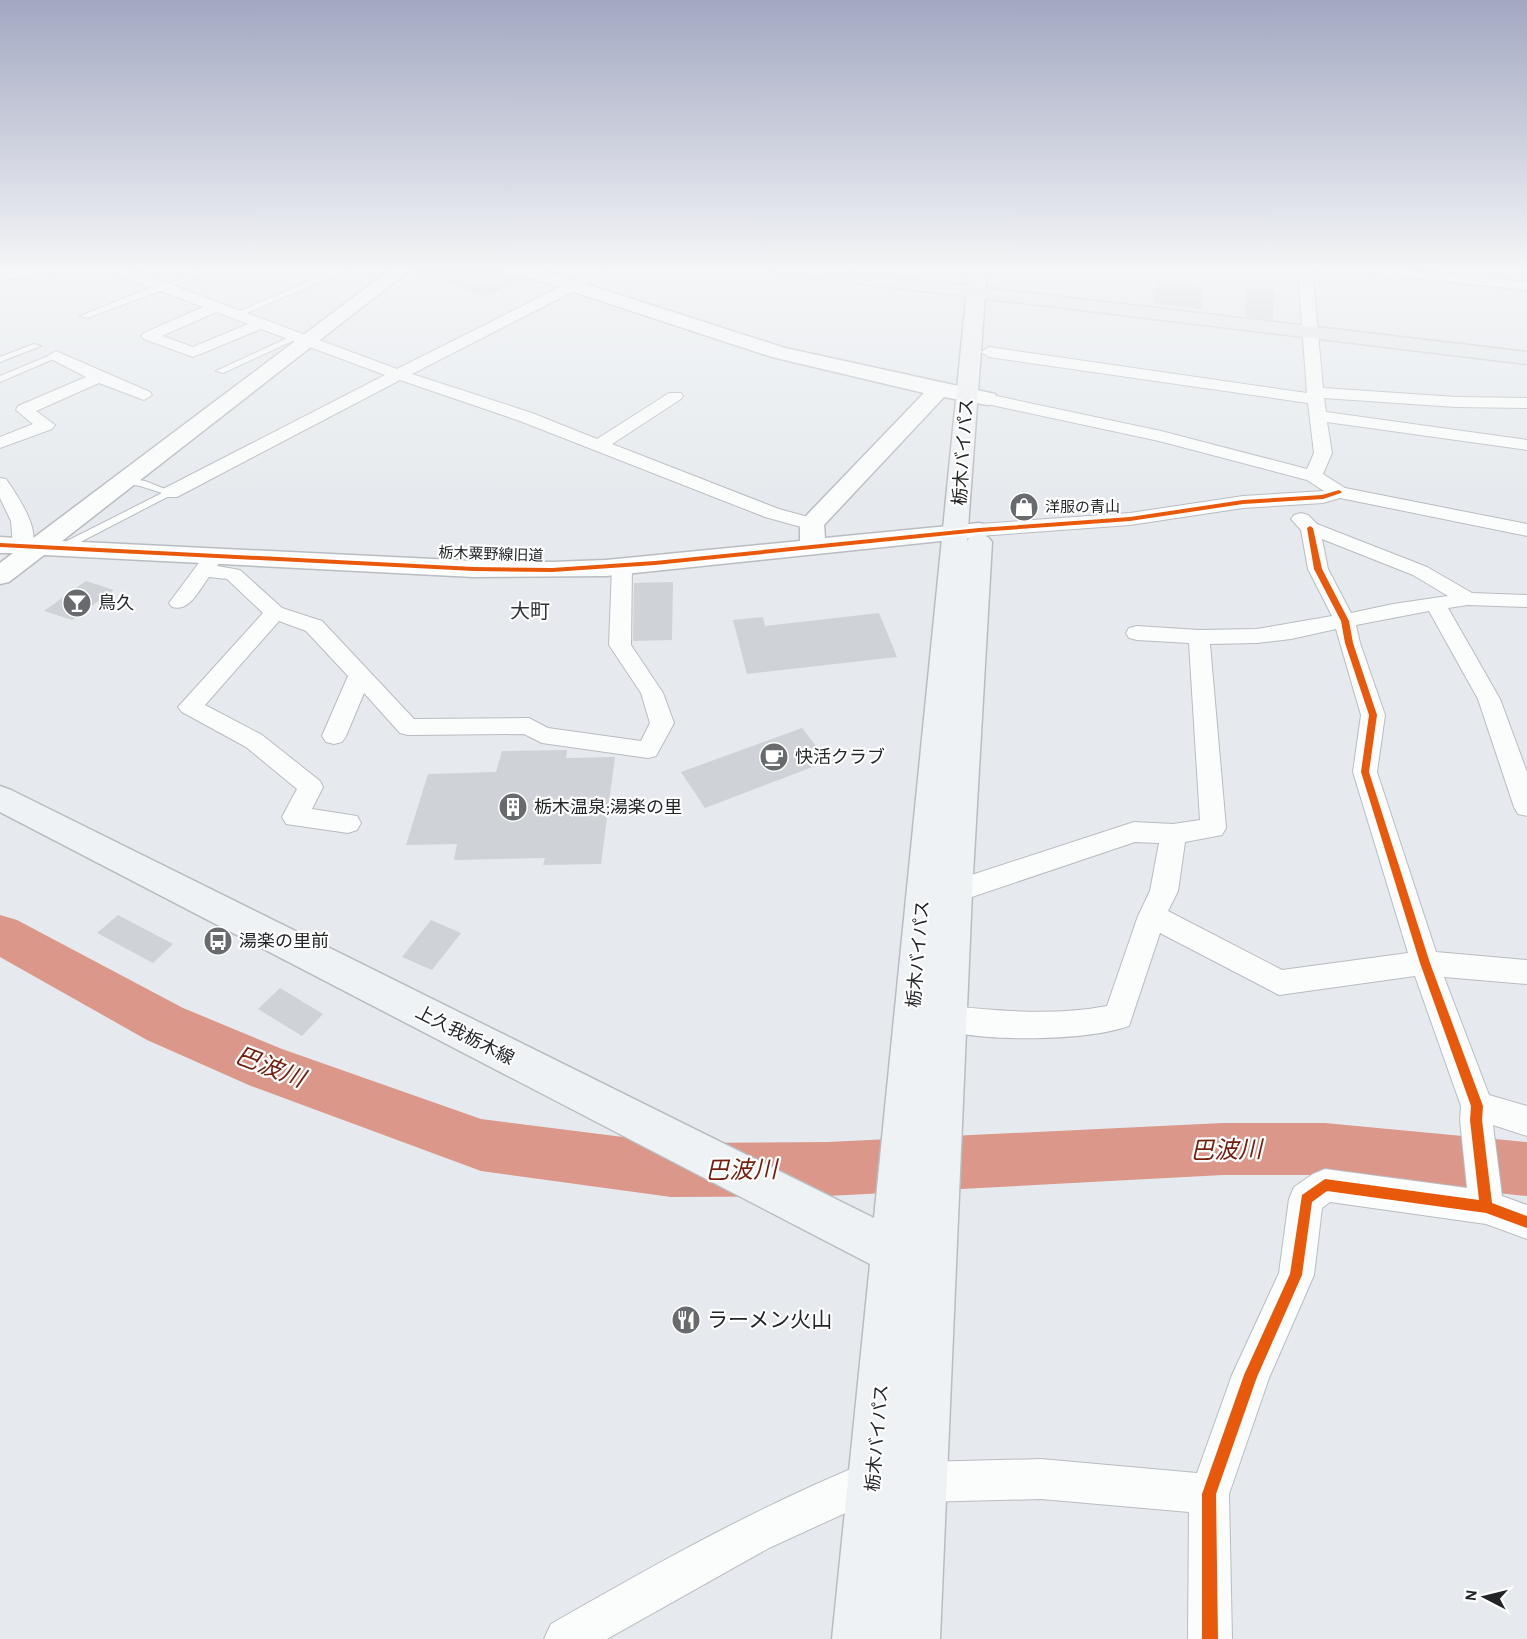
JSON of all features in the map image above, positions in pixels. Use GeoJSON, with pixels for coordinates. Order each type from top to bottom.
{"type":"FeatureCollection","features":[{"type":"Feature","properties":{"kind":"main road","name":"栃木バイパス"},"geometry":{"type":"LineString","coordinates":[[922,1126],[949,1019],[968,531],[964,395],[973,345]]}},
{"type":"Feature","properties":{"kind":"main road","name":"栃木バイパス"},"geometry":{"type":"LineString","coordinates":[[964,395],[989,352],[989,345]]}},
{"type":"Feature","properties":{"kind":"main road"},"geometry":{"type":"LineString","coordinates":[[1423,345],[1527,358]]}},
{"type":"Feature","properties":{"kind":"main road","name":"栃木バイパス"},"geometry":{"type":"LineString","coordinates":[[860,1639],[873,1480],[914,1236],[968,531]]}},
{"type":"Feature","properties":{"kind":"main road","name":"上久我栃木線"},"geometry":{"type":"LineString","coordinates":[[0,798],[777,1193],[914,1236]]}},
{"type":"Feature","properties":{"kind":"main road","name":"栃木バイパス"},"geometry":{"type":"LineString","coordinates":[[912,1639],[922,1482],[914,1236]]}},
{"type":"Feature","properties":{"kind":"street"},"geometry":{"type":"LineString","coordinates":[[175,345],[193,352],[208,345]]}},
{"type":"Feature","properties":{"kind":"street"},"geometry":{"type":"LineString","coordinates":[[0,576],[31,547],[127,481],[295,345]]}},
{"type":"Feature","properties":{"kind":"street"},"geometry":{"type":"LineString","coordinates":[[320,345],[399,375],[526,417],[772,513],[812,535],[964,395]]}},
{"type":"Feature","properties":{"kind":"street"},"geometry":{"type":"LineString","coordinates":[[170,493],[455,345]]}},
{"type":"Feature","properties":{"kind":"street"},"geometry":{"type":"LineString","coordinates":[[754,345],[779,354],[1161,436],[1312,476],[1339,492],[1527,530]]}},
{"type":"Feature","properties":{"kind":"street"},"geometry":{"type":"LineString","coordinates":[[1311,345],[1323,453],[1312,476]]}},
{"type":"Feature","properties":{"kind":"street"},"geometry":{"type":"LineString","coordinates":[[989,352],[1316,402],[1527,445]]}},
{"type":"Feature","properties":{"kind":"street"},"geometry":{"type":"LineString","coordinates":[[56,356],[144,395]]}},
{"type":"Feature","properties":{"kind":"street"},"geometry":{"type":"LineString","coordinates":[[0,443],[46,425],[24,410],[99,377]]}},
{"type":"Feature","properties":{"kind":"street"},"geometry":{"type":"LineString","coordinates":[[598,446],[675,396]]}},
{"type":"Feature","properties":{"kind":"street"},"geometry":{"type":"LineString","coordinates":[[1316,402],[1527,403]]}},
{"type":"Feature","properties":{"kind":"street"},"geometry":{"type":"LineString","coordinates":[[0,483],[31,547]]}},
{"type":"Feature","properties":{"kind":"street"},"geometry":{"type":"LineString","coordinates":[[968,531],[1130,519],[1243,502],[1323,497],[1339,492]]}},
{"type":"Feature","properties":{"kind":"street"},"geometry":{"type":"LineString","coordinates":[[1281,500],[1310,528],[1420,571],[1468,599]]}},
{"type":"Feature","properties":{"kind":"street"},"geometry":{"type":"LineString","coordinates":[[1310,528],[1318,569],[1345,621],[1349,643],[1373,715],[1365,772],[1425,963],[1477,1113],[1485,1195]]}},
{"type":"Feature","properties":{"kind":"street","name":"栃木粟野線旧道"},"geometry":{"type":"LineString","coordinates":[[31,547],[209,563],[552,570],[622,566],[812,535],[968,531]]}},
{"type":"Feature","properties":{"kind":"street"},"geometry":{"type":"LineString","coordinates":[[179,603],[209,563],[233,574],[275,614],[314,626],[408,727],[529,726],[542,735],[648,750],[662,723],[652,693],[620,645],[622,566]]}},
{"type":"Feature","properties":{"kind":"street"},"geometry":{"type":"LineString","coordinates":[[1137,633],[1199,637],[1257,636],[1393,610],[1468,599],[1527,601]]}},
{"type":"Feature","properties":{"kind":"street"},"geometry":{"type":"LineString","coordinates":[[1436,605],[1489,699],[1527,807]]}},
{"type":"Feature","properties":{"kind":"street"},"geometry":{"type":"LineString","coordinates":[[275,614],[190,706],[254,741],[311,787],[296,817],[348,823]]}},
{"type":"Feature","properties":{"kind":"street"},"geometry":{"type":"LineString","coordinates":[[954,892],[1134,832],[1173,834],[1213,828],[1199,637]]}},
{"type":"Feature","properties":{"kind":"street"},"geometry":{"type":"LineString","coordinates":[[334,736],[360,675]]}},
{"type":"Feature","properties":{"kind":"street"},"geometry":{"type":"LineString","coordinates":[[949,1019],[1028,1026],[1092,1023],[1118,1017],[1152,916],[1164,891],[1173,834]]}},
{"type":"Feature","properties":{"kind":"street"},"geometry":{"type":"LineString","coordinates":[[1152,916],[1279,983],[1425,963],[1527,972]]}},
{"type":"Feature","properties":{"kind":"street"},"geometry":{"type":"LineString","coordinates":[[1477,1113],[1527,1121]]}},
{"type":"Feature","properties":{"kind":"street"},"geometry":{"type":"LineString","coordinates":[[1210,1639],[1209,1494],[1251,1375],[1296,1275],[1306,1199],[1324,1185],[1485,1195],[1527,1222]]}},
{"type":"Feature","properties":{"kind":"street"},"geometry":{"type":"LineString","coordinates":[[922,1482],[1041,1479],[1209,1494]]}},
{"type":"Feature","properties":{"kind":"street"},"geometry":{"type":"LineString","coordinates":[[566,1639],[688,1569],[789,1516],[820,1500],[873,1480]]}},
{"type":"Feature","properties":{"kind":"lane"},"geometry":{"type":"LineString","coordinates":[[220,371],[286,345]]}},
{"type":"Feature","properties":{"kind":"lane"},"geometry":{"type":"LineString","coordinates":[[0,360],[37,346]]}},
{"type":"Feature","properties":{"kind":"lane"},"geometry":{"type":"LineString","coordinates":[[0,379],[56,356]]}},
{"type":"Feature","properties":{"kind":"lane"},"geometry":{"type":"LineString","coordinates":[[127,481],[142,483],[170,493]]}},
{"type":"Feature","properties":{"kind":"lane"},"geometry":{"type":"LineString","coordinates":[[31,547],[170,493]]}},
{"type":"Feature","properties":{"kind":"building"},"geometry":{"type":"Polygon","coordinates":[[[86,581],[114,590],[72,620],[44,611],[86,581]]]}},
{"type":"Feature","properties":{"kind":"building"},"geometry":{"type":"Polygon","coordinates":[[[673,582],[672,640],[633,641],[634,583],[673,582]]]}},
{"type":"Feature","properties":{"kind":"building"},"geometry":{"type":"Polygon","coordinates":[[[879,613],[897,657],[747,674],[733,620],[763,617],[765,626],[879,613]]]}},
{"type":"Feature","properties":{"kind":"building"},"geometry":{"type":"Polygon","coordinates":[[[802,728],[828,761],[705,808],[681,772],[802,728]]]}},
{"type":"Feature","properties":{"kind":"building","name":"栃木温泉;湯楽の里"},"geometry":{"type":"Polygon","coordinates":[[[567,750],[566,758],[615,757],[601,864],[543,865],[545,858],[454,860],[457,844],[406,845],[428,774],[496,772],[502,751],[567,750]]]}},
{"type":"Feature","properties":{"kind":"building"},"geometry":{"type":"Polygon","coordinates":[[[118,915],[173,944],[153,963],[97,933],[118,915]]]}},
{"type":"Feature","properties":{"kind":"building"},"geometry":{"type":"Polygon","coordinates":[[[431,920],[461,933],[432,970],[402,957],[431,920]]]}},
{"type":"Feature","properties":{"kind":"building"},"geometry":{"type":"Polygon","coordinates":[[[280,988],[323,1014],[302,1036],[258,1009],[280,988]]]}},
{"type":"Feature","properties":{"kind":"waterway","name":"巴波川"},"geometry":{"type":"LineString","coordinates":[[0,934],[165,1024],[270,1069],[481,1145],[671,1170],[828,1169],[1223,1149],[1325,1149],[1527,1169]]}},
{"type":"Feature","properties":{"kind":"cycle path"},"geometry":{"type":"LineString","coordinates":[[0,545],[474,569],[552,570],[655,563],[979,530],[1130,519],[1243,502],[1323,497],[1339,492]]}},
{"type":"Feature","properties":{"kind":"cycle path"},"geometry":{"type":"LineString","coordinates":[[1310,528],[1318,569],[1345,621],[1349,643],[1373,715],[1365,772],[1425,963],[1477,1106],[1476,1120],[1486,1207]]}},
{"type":"Feature","properties":{"kind":"cycle path"},"geometry":{"type":"LineString","coordinates":[[1210,1639],[1209,1494],[1251,1375],[1296,1275],[1306,1199],[1325,1185],[1486,1207],[1527,1222]]}},
{"type":"Feature","properties":{"kind":"place","name":"洋服の青山"},"geometry":{"type":"Point","coordinates":[1024,507]}},
{"type":"Feature","properties":{"kind":"place","name":"鳥久"},"geometry":{"type":"Point","coordinates":[77,603]}},
{"type":"Feature","properties":{"kind":"place","name":"快活クラブ"},"geometry":{"type":"Point","coordinates":[774,757]}},
{"type":"Feature","properties":{"kind":"place","name":"栃木温泉;湯楽の里"},"geometry":{"type":"Point","coordinates":[513,807]}},
{"type":"Feature","properties":{"kind":"place","name":"湯楽の里前"},"geometry":{"type":"Point","coordinates":[218,941]}},
{"type":"Feature","properties":{"kind":"place","name":"ラーメン火山"},"geometry":{"type":"Point","coordinates":[686,1320]}},
{"type":"Feature","properties":{"kind":"district","name":"大町"},"geometry":{"type":"Point","coordinates":[530,611]}}]}
